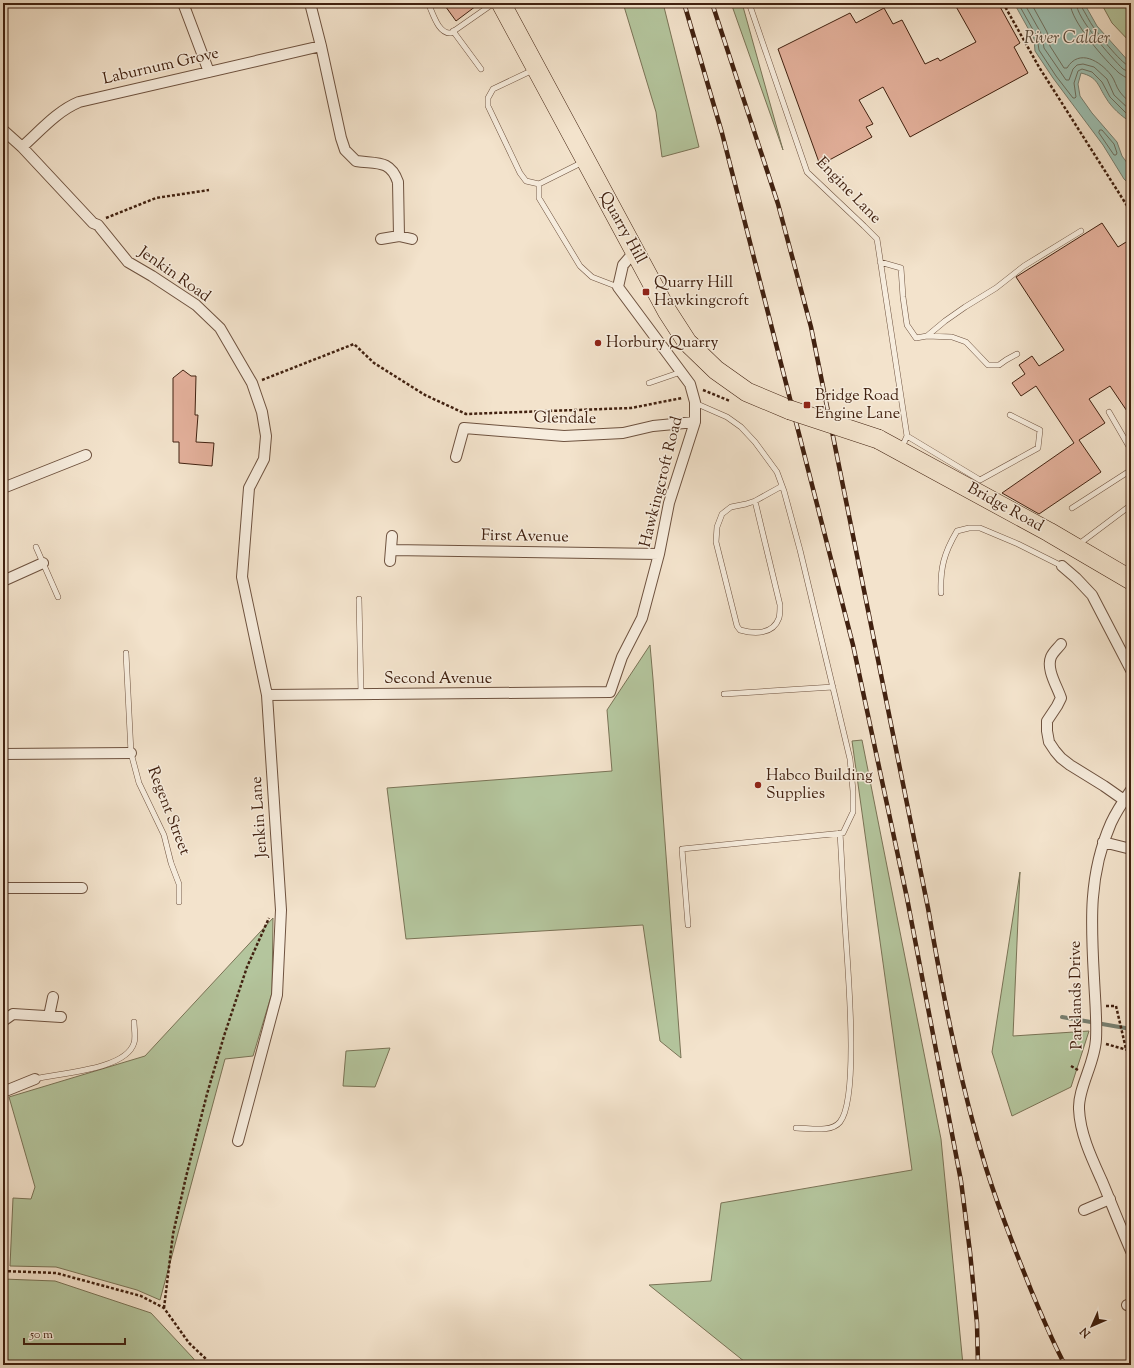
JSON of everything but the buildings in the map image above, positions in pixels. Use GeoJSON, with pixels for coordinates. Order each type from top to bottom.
{"type":"FeatureCollection","features":[{"type":"Feature","properties":{"kind":"highway","name":"Quarry Hill"},"geometry":{"type":"LineString","coordinates":[[501,3],[667,311],[687,342],[716,370],[748,392],[790,410],[878,439]]}},
{"type":"Feature","properties":{"kind":"highway","name":"Bridge Road"},"geometry":{"type":"LineString","coordinates":[[878,439],[903,443],[1131,580]]}},
{"type":"Feature","properties":{"kind":"street"},"geometry":{"type":"LineString","coordinates":[[183,3],[209,72]]}},
{"type":"Feature","properties":{"kind":"street"},"geometry":{"type":"LineString","coordinates":[[310,3],[345,150],[356,161],[384,164],[396,174],[398,182],[399,236]]}},
{"type":"Feature","properties":{"kind":"street","name":"Laburnum Grove"},"geometry":{"type":"LineString","coordinates":[[22,148],[58,114],[76,103],[321,46]]}},
{"type":"Feature","properties":{"kind":"street","name":"Jenkin Road"},"geometry":{"type":"LineString","coordinates":[[3,130],[93,223],[98,225],[128,262],[196,305],[220,328],[252,383],[262,412],[266,436],[264,459],[249,488]]}},
{"type":"Feature","properties":{"kind":"street"},"geometry":{"type":"LineString","coordinates":[[381,239],[399,236],[412,239]]}},
{"type":"Feature","properties":{"kind":"street"},"geometry":{"type":"LineString","coordinates":[[618,287],[623,265],[635,251]]}},
{"type":"Feature","properties":{"kind":"street","name":"Hawkingcroft Road"},"geometry":{"type":"LineString","coordinates":[[610,692],[622,657],[642,618],[659,554],[669,503],[695,422],[694,399],[690,384],[618,287]]}},
{"type":"Feature","properties":{"kind":"street","name":"Glendale"},"geometry":{"type":"LineString","coordinates":[[456,458],[464,428],[564,436],[623,433],[653,426],[695,422]]}},
{"type":"Feature","properties":{"kind":"street"},"geometry":{"type":"LineString","coordinates":[[3,488],[86,455]]}},
{"type":"Feature","properties":{"kind":"street","name":"Jenkin Lane"},"geometry":{"type":"LineString","coordinates":[[238,1141],[277,995],[281,910],[267,695],[242,578],[249,488]]}},
{"type":"Feature","properties":{"kind":"street"},"geometry":{"type":"LineString","coordinates":[[390,560],[392,536]]}},
{"type":"Feature","properties":{"kind":"street","name":"First Avenue"},"geometry":{"type":"LineString","coordinates":[[391,550],[659,554]]}},
{"type":"Feature","properties":{"kind":"street"},"geometry":{"type":"LineString","coordinates":[[3,580],[43,563]]}},
{"type":"Feature","properties":{"kind":"street"},"geometry":{"type":"LineString","coordinates":[[1062,566],[1092,594],[1131,670]]}},
{"type":"Feature","properties":{"kind":"street"},"geometry":{"type":"LineString","coordinates":[[1061,644],[1052,656],[1050,664],[1052,675],[1061,698],[1047,721],[1049,742],[1060,758],[1124,800]]}},
{"type":"Feature","properties":{"kind":"street","name":"Second Avenue"},"geometry":{"type":"LineString","coordinates":[[267,695],[610,692]]}},
{"type":"Feature","properties":{"kind":"street","name":"Regent Street"},"geometry":{"type":"LineString","coordinates":[[3,754],[131,753]]}},
{"type":"Feature","properties":{"kind":"street","name":"Parklands Drive"},"geometry":{"type":"LineString","coordinates":[[1131,790],[1111,822],[1103,842],[1096,867],[1091,905],[1091,934],[1096,1005],[1096,1040],[1094,1058],[1081,1092],[1079,1109],[1083,1131],[1093,1160],[1131,1251]]}},
{"type":"Feature","properties":{"kind":"street"},"geometry":{"type":"LineString","coordinates":[[1103,842],[1131,849]]}},
{"type":"Feature","properties":{"kind":"street"},"geometry":{"type":"LineString","coordinates":[[3,888],[82,888]]}},
{"type":"Feature","properties":{"kind":"street"},"geometry":{"type":"LineString","coordinates":[[49,1016],[53,997]]}},
{"type":"Feature","properties":{"kind":"street"},"geometry":{"type":"LineString","coordinates":[[3,1021],[13,1014],[61,1017]]}},
{"type":"Feature","properties":{"kind":"street"},"geometry":{"type":"LineString","coordinates":[[3,1092],[36,1079]]}},
{"type":"Feature","properties":{"kind":"street"},"geometry":{"type":"LineString","coordinates":[[1084,1210],[1110,1200]]}},
{"type":"Feature","properties":{"kind":"lane"},"geometry":{"type":"LineString","coordinates":[[428,3],[439,27],[443,32],[447,33],[453,31],[494,3]]}},
{"type":"Feature","properties":{"kind":"lane","name":"Engine Lane"},"geometry":{"type":"LineString","coordinates":[[749,3],[807,172],[877,239],[903,443]]}},
{"type":"Feature","properties":{"kind":"lane"},"geometry":{"type":"LineString","coordinates":[[453,31],[481,69]]}},
{"type":"Feature","properties":{"kind":"lane"},"geometry":{"type":"LineString","coordinates":[[536,69],[493,89],[488,98],[488,106],[520,173],[526,181],[539,184],[586,160]]}},
{"type":"Feature","properties":{"kind":"lane"},"geometry":{"type":"LineString","coordinates":[[539,184],[539,198],[580,266],[592,277],[618,287]]}},
{"type":"Feature","properties":{"kind":"lane"},"geometry":{"type":"LineString","coordinates":[[928,336],[964,307],[996,288],[1024,266],[1081,231]]}},
{"type":"Feature","properties":{"kind":"lane"},"geometry":{"type":"LineString","coordinates":[[880,262],[901,268],[907,325],[916,338],[928,336],[952,337],[966,342],[988,365],[999,365],[1017,354]]}},
{"type":"Feature","properties":{"kind":"lane"},"geometry":{"type":"LineString","coordinates":[[649,383],[681,372]]}},
{"type":"Feature","properties":{"kind":"lane"},"geometry":{"type":"LineString","coordinates":[[688,925],[682,849],[843,833],[853,812],[850,759],[800,550],[777,472],[755,442],[741,427],[727,417],[694,399]]}},
{"type":"Feature","properties":{"kind":"lane"},"geometry":{"type":"LineString","coordinates":[[1109,412],[1131,450]]}},
{"type":"Feature","properties":{"kind":"lane"},"geometry":{"type":"LineString","coordinates":[[903,443],[980,480],[1038,448],[1040,430],[1010,415]]}},
{"type":"Feature","properties":{"kind":"lane"},"geometry":{"type":"LineString","coordinates":[[1072,508],[1131,470]]}},
{"type":"Feature","properties":{"kind":"lane"},"geometry":{"type":"LineString","coordinates":[[755,501],[780,605],[779,617],[774,627],[758,633],[740,630],[737,626],[716,542],[717,527],[722,514],[731,507],[755,501],[782,486]]}},
{"type":"Feature","properties":{"kind":"lane"},"geometry":{"type":"LineString","coordinates":[[1075,547],[1131,505]]}},
{"type":"Feature","properties":{"kind":"lane"},"geometry":{"type":"LineString","coordinates":[[941,593],[940,579],[944,558],[957,531],[969,528],[980,528],[1018,544],[1062,566]]}},
{"type":"Feature","properties":{"kind":"lane"},"geometry":{"type":"LineString","coordinates":[[36,547],[58,596]]}},
{"type":"Feature","properties":{"kind":"lane"},"geometry":{"type":"LineString","coordinates":[[359,599],[361,694]]}},
{"type":"Feature","properties":{"kind":"lane","name":"Regent Street"},"geometry":{"type":"LineString","coordinates":[[126,653],[131,753],[139,783],[164,835],[171,863],[179,884],[179,902]]}},
{"type":"Feature","properties":{"kind":"lane"},"geometry":{"type":"LineString","coordinates":[[724,694],[833,687]]}},
{"type":"Feature","properties":{"kind":"lane"},"geometry":{"type":"LineString","coordinates":[[796,1128],[829,1129],[835,1127],[844,1116],[847,1104],[850,1081],[850,1019],[840,833]]}},
{"type":"Feature","properties":{"kind":"lane"},"geometry":{"type":"LineString","coordinates":[[36,1079],[92,1068],[110,1063],[125,1055],[131,1050],[134,1043],[134,1022]]}},
{"type":"Feature","properties":{"kind":"path"},"geometry":{"type":"LineString","coordinates":[[1003,3],[1039,67],[1131,212]]}},
{"type":"Feature","properties":{"kind":"path"},"geometry":{"type":"LineString","coordinates":[[93,223],[156,198],[209,190]]}},
{"type":"Feature","properties":{"kind":"path"},"geometry":{"type":"LineString","coordinates":[[252,383],[354,344],[374,363],[425,395],[466,414],[630,408],[694,399]]}},
{"type":"Feature","properties":{"kind":"path"},"geometry":{"type":"LineString","coordinates":[[164,1308],[175,1227],[207,1094],[224,1036],[247,967],[269,918],[268,911]]}},
{"type":"Feature","properties":{"kind":"path"},"geometry":{"type":"LineString","coordinates":[[1096,1005],[1116,1006],[1126,1049]]}},
{"type":"Feature","properties":{"kind":"path"},"geometry":{"type":"LineString","coordinates":[[1096,1040],[1131,1051]]}},
{"type":"Feature","properties":{"kind":"path"},"geometry":{"type":"LineString","coordinates":[[3,1271],[56,1273],[141,1296],[164,1308],[189,1343],[205,1358],[210,1365]]}},
{"type":"Feature","properties":{"kind":"path"},"geometry":{"type":"LineString","coordinates":[[205,1358],[205,1365]]}},
{"type":"Feature","properties":{"kind":"shaded area"},"geometry":{"type":"Polygon","coordinates":[[[623,3],[663,3],[699,147],[662,157],[656,112],[623,3]]]}},
{"type":"Feature","properties":{"kind":"shaded area"},"geometry":{"type":"Polygon","coordinates":[[[731,3],[742,3],[783,150],[731,3]]]}},
{"type":"Feature","properties":{"kind":"shaded area"},"geometry":{"type":"Polygon","coordinates":[[[1101,3],[1131,3],[1131,43],[1112,23],[1101,3]]]}},
{"type":"Feature","properties":{"kind":"shaded area"},"geometry":{"type":"Polygon","coordinates":[[[650,645],[681,1058],[660,1041],[643,925],[406,939],[387,788],[612,771],[607,710],[650,645]]]}},
{"type":"Feature","properties":{"kind":"shaded area"},"geometry":{"type":"Polygon","coordinates":[[[862,740],[941,1139],[963,1365],[747,1365],[649,1285],[711,1281],[721,1203],[912,1170],[852,741],[862,740]]]}},
{"type":"Feature","properties":{"kind":"shaded area"},"geometry":{"type":"Polygon","coordinates":[[[1020,872],[1013,1036],[1089,1031],[1071,1087],[1012,1116],[992,1052],[1020,872]]]}},
{"type":"Feature","properties":{"kind":"shaded area"},"geometry":{"type":"Polygon","coordinates":[[[273,918],[272,993],[253,1056],[225,1059],[160,1300],[137,1290],[56,1267],[10,1266],[13,1198],[31,1199],[35,1187],[9,1097],[145,1056],[273,918]]]}},
{"type":"Feature","properties":{"kind":"shaded area"},"geometry":{"type":"Polygon","coordinates":[[[390,1048],[375,1087],[343,1086],[346,1051],[390,1048]]]}},
{"type":"Feature","properties":{"kind":"shaded area"},"geometry":{"type":"Polygon","coordinates":[[[3,1279],[55,1281],[151,1313],[198,1365],[3,1365],[3,1279]]]}},
{"type":"Feature","properties":{"kind":"water","name":"River Calder"},"geometry":{"type":"Polygon","coordinates":[[[1014,3],[1084,3],[1097,26],[1131,64],[1131,122],[1120,115],[1108,101],[1097,82],[1091,77],[1081,73],[1078,84],[1080,96],[1092,113],[1117,142],[1122,156],[1131,168],[1131,186],[1124,179],[1103,145],[1053,78],[1035,51],[1034,39],[1014,3]]]}},
{"type":"Feature","properties":{"kind":"waterway"},"geometry":{"type":"LineString","coordinates":[[1062,1017],[1131,1029]]}},
{"type":"Feature","properties":{"kind":"railway"},"geometry":{"type":"LineString","coordinates":[[684,3],[722,133],[853,645],[907,898],[961,1181],[977,1323],[978,1365]]}},
{"type":"Feature","properties":{"kind":"railway"},"geometry":{"type":"LineString","coordinates":[[712,3],[778,204],[811,327],[928,908],[946,1006],[968,1104],[986,1168],[1007,1230],[1043,1319],[1065,1365]]}},
{"type":"Feature","properties":{"kind":"place","name":"Quarry Hill Hawkingcroft"},"geometry":{"type":"Point","coordinates":[646,292]}},
{"type":"Feature","properties":{"kind":"place","name":"Horbury Quarry"},"geometry":{"type":"Point","coordinates":[598,343]}},
{"type":"Feature","properties":{"kind":"place","name":"Bridge Road Engine Lane"},"geometry":{"type":"Point","coordinates":[807,405]}},
{"type":"Feature","properties":{"kind":"place","name":"Habco Building Supplies"},"geometry":{"type":"Point","coordinates":[758,785]}}]}
